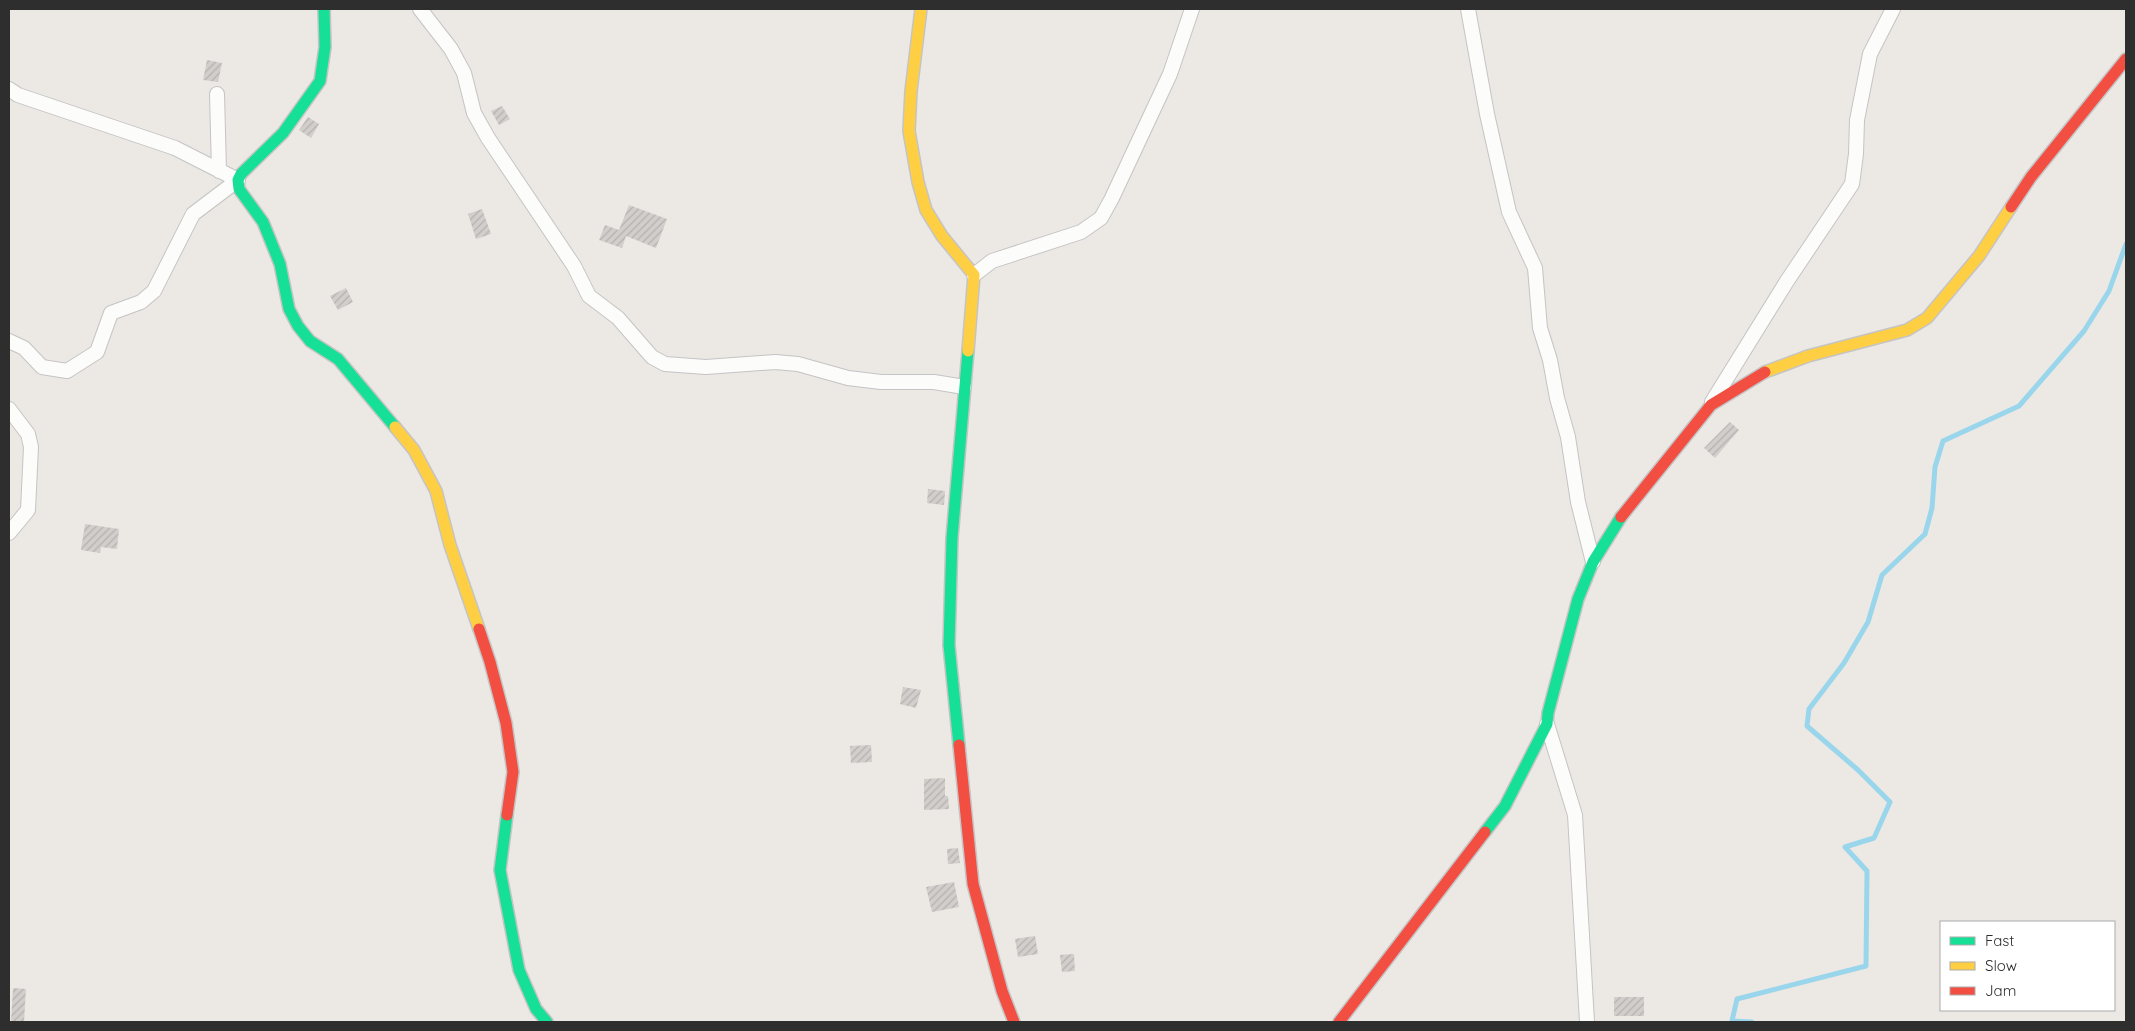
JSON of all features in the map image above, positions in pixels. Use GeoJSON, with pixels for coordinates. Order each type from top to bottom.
{"type":"FeatureCollection","features":[{"type":"Feature","properties":{"kind":"street"},"geometry":{"type":"LineString","coordinates":[[9,341],[24,348],[42,367],[67,371],[97,352],[111,313],[141,302],[154,291],[193,214],[238,180],[241,174],[282,133],[320,81],[325,47],[324,9]]}},
{"type":"Feature","properties":{"kind":"street"},"geometry":{"type":"LineString","coordinates":[[420,9],[452,49],[464,72],[474,113],[488,138],[574,266],[590,296],[618,318],[652,357],[664,364],[706,367],[775,362],[798,364],[848,378],[881,382],[934,382],[964,387]]}},
{"type":"Feature","properties":{"kind":"street"},"geometry":{"type":"LineString","coordinates":[[921,9],[911,91],[909,131],[918,182],[926,210],[942,236],[974,275],[952,538],[949,646],[973,884],[1002,991],[1014,1022]]}},
{"type":"Feature","properties":{"kind":"street"},"geometry":{"type":"LineString","coordinates":[[974,275],[992,261],[1081,232],[1101,218],[1170,74],[1192,9]]}},
{"type":"Feature","properties":{"kind":"street"},"geometry":{"type":"LineString","coordinates":[[1468,9],[1487,114],[1509,212],[1536,268],[1540,328],[1550,360],[1557,398],[1568,437],[1578,502],[1593,562]]}},
{"type":"Feature","properties":{"kind":"street"},"geometry":{"type":"LineString","coordinates":[[1338,1022],[1505,806],[1547,724],[1548,713],[1578,599],[1593,562],[1620,519],[1710,405],[1852,184],[1856,154],[1857,120],[1870,54],[1893,9]]}},
{"type":"Feature","properties":{"kind":"street"},"geometry":{"type":"LineString","coordinates":[[1710,405],[1769,370],[1808,356],[1908,330],[1926,318],[1979,256],[2031,177],[2126,58]]}},
{"type":"Feature","properties":{"kind":"street"},"geometry":{"type":"LineString","coordinates":[[9,89],[18,95],[175,148],[238,180]]}},
{"type":"Feature","properties":{"kind":"street"},"geometry":{"type":"LineString","coordinates":[[218,94],[219,171]]}},
{"type":"Feature","properties":{"kind":"street"},"geometry":{"type":"LineString","coordinates":[[238,180],[239,190],[263,222],[280,264],[289,309],[298,326],[310,341],[338,359],[366,391],[414,450],[436,491],[450,545],[490,662],[506,723],[513,772],[500,870],[519,970],[536,1009],[547,1022]]}},
{"type":"Feature","properties":{"kind":"street"},"geometry":{"type":"LineString","coordinates":[[9,410],[28,434],[30,447],[28,510],[9,534]]}},
{"type":"Feature","properties":{"kind":"street"},"geometry":{"type":"LineString","coordinates":[[1547,724],[1575,815],[1587,1022]]}},
{"type":"Feature","properties":{"kind":"building"},"geometry":{"type":"Polygon","coordinates":[[[207,60],[222,63],[218,82],[203,80],[207,60]]]}},
{"type":"Feature","properties":{"kind":"building"},"geometry":{"type":"Polygon","coordinates":[[[502,106],[510,119],[499,125],[491,111],[502,106]]]}},
{"type":"Feature","properties":{"kind":"building"},"geometry":{"type":"Polygon","coordinates":[[[308,117],[319,124],[311,138],[299,130],[308,117]]]}},
{"type":"Feature","properties":{"kind":"building"},"geometry":{"type":"Polygon","coordinates":[[[629,205],[667,219],[656,248],[626,236],[622,248],[599,240],[605,225],[619,230],[629,205]]]}},
{"type":"Feature","properties":{"kind":"building"},"geometry":{"type":"Polygon","coordinates":[[[482,209],[491,234],[476,239],[468,214],[482,209]]]}},
{"type":"Feature","properties":{"kind":"building"},"geometry":{"type":"Polygon","coordinates":[[[346,288],[353,302],[338,310],[330,296],[346,288]]]}},
{"type":"Feature","properties":{"kind":"building"},"geometry":{"type":"Polygon","coordinates":[[[1730,422],[1739,430],[1715,458],[1704,448],[1730,422]]]}},
{"type":"Feature","properties":{"kind":"building"},"geometry":{"type":"Polygon","coordinates":[[[928,489],[945,491],[944,505],[927,503],[928,489]]]}},
{"type":"Feature","properties":{"kind":"building"},"geometry":{"type":"Polygon","coordinates":[[[85,524],[119,529],[117,549],[101,547],[100,553],[81,550],[85,524]]]}},
{"type":"Feature","properties":{"kind":"building"},"geometry":{"type":"Polygon","coordinates":[[[903,687],[921,690],[916,708],[900,704],[903,687]]]}},
{"type":"Feature","properties":{"kind":"building"},"geometry":{"type":"Polygon","coordinates":[[[871,745],[872,762],[851,763],[850,746],[871,745]]]}},
{"type":"Feature","properties":{"kind":"building"},"geometry":{"type":"Polygon","coordinates":[[[945,778],[945,796],[948,796],[949,809],[924,810],[924,779],[945,778]]]}},
{"type":"Feature","properties":{"kind":"building"},"geometry":{"type":"Polygon","coordinates":[[[958,848],[960,863],[948,864],[947,849],[958,848]]]}},
{"type":"Feature","properties":{"kind":"building"},"geometry":{"type":"Polygon","coordinates":[[[954,882],[959,907],[932,912],[926,887],[954,882]]]}},
{"type":"Feature","properties":{"kind":"building"},"geometry":{"type":"Polygon","coordinates":[[[1035,936],[1038,954],[1018,957],[1015,939],[1035,936]]]}},
{"type":"Feature","properties":{"kind":"building"},"geometry":{"type":"Polygon","coordinates":[[[1074,954],[1075,971],[1062,972],[1060,955],[1074,954]]]}},
{"type":"Feature","properties":{"kind":"building"},"geometry":{"type":"Polygon","coordinates":[[[13,988],[26,989],[24,1022],[11,1022],[13,988]]]}},
{"type":"Feature","properties":{"kind":"building"},"geometry":{"type":"Polygon","coordinates":[[[1614,997],[1644,997],[1644,1016],[1614,1016],[1614,997]]]}},
{"type":"Feature","properties":{"kind":"waterway"},"geometry":{"type":"LineString","coordinates":[[1752,1022],[1732,1021],[1737,999],[1866,966],[1867,871],[1845,847],[1874,838],[1890,802],[1858,770],[1807,726],[1809,709],[1844,663],[1868,622],[1882,575],[1925,534],[1932,508],[1935,467],[1943,441],[2019,406],[2084,331],[2109,291],[2126,244]]}},
{"type":"Feature","properties":{"kind":"traffic: fast"},"geometry":{"type":"LineString","coordinates":[[324,9],[325,47],[320,81],[283,133],[241,174],[238,180],[239,189],[263,222],[280,264],[289,309],[298,326],[310,341],[338,359],[395,427]]}},
{"type":"Feature","properties":{"kind":"traffic: fast"},"geometry":{"type":"LineString","coordinates":[[959,745],[949,645],[952,538],[968,351]]}},
{"type":"Feature","properties":{"kind":"traffic: fast"},"geometry":{"type":"LineString","coordinates":[[1485,832],[1505,806],[1547,724],[1548,713],[1578,599],[1593,562],[1621,517]]}},
{"type":"Feature","properties":{"kind":"traffic: fast"},"geometry":{"type":"LineString","coordinates":[[507,815],[500,870],[519,970],[536,1009],[547,1022]]}},
{"type":"Feature","properties":{"kind":"traffic: slow"},"geometry":{"type":"LineString","coordinates":[[921,9],[911,91],[909,131],[918,182],[926,210],[942,236],[974,275],[968,351]]}},
{"type":"Feature","properties":{"kind":"traffic: slow"},"geometry":{"type":"LineString","coordinates":[[1765,372],[1808,356],[1907,330],[1927,318],[1979,256],[2011,207]]}},
{"type":"Feature","properties":{"kind":"traffic: slow"},"geometry":{"type":"LineString","coordinates":[[395,427],[414,450],[436,491],[450,545],[479,629]]}},
{"type":"Feature","properties":{"kind":"traffic: jam"},"geometry":{"type":"LineString","coordinates":[[2011,207],[2031,177],[2126,59]]}},
{"type":"Feature","properties":{"kind":"traffic: jam"},"geometry":{"type":"LineString","coordinates":[[1621,517],[1711,405],[1765,372]]}},
{"type":"Feature","properties":{"kind":"traffic: jam"},"geometry":{"type":"LineString","coordinates":[[479,629],[506,723],[513,772],[507,815]]}},
{"type":"Feature","properties":{"kind":"traffic: jam"},"geometry":{"type":"LineString","coordinates":[[959,745],[973,884],[1002,991],[1014,1022]]}},
{"type":"Feature","properties":{"kind":"traffic: jam"},"geometry":{"type":"LineString","coordinates":[[1339,1022],[1485,832]]}}]}
